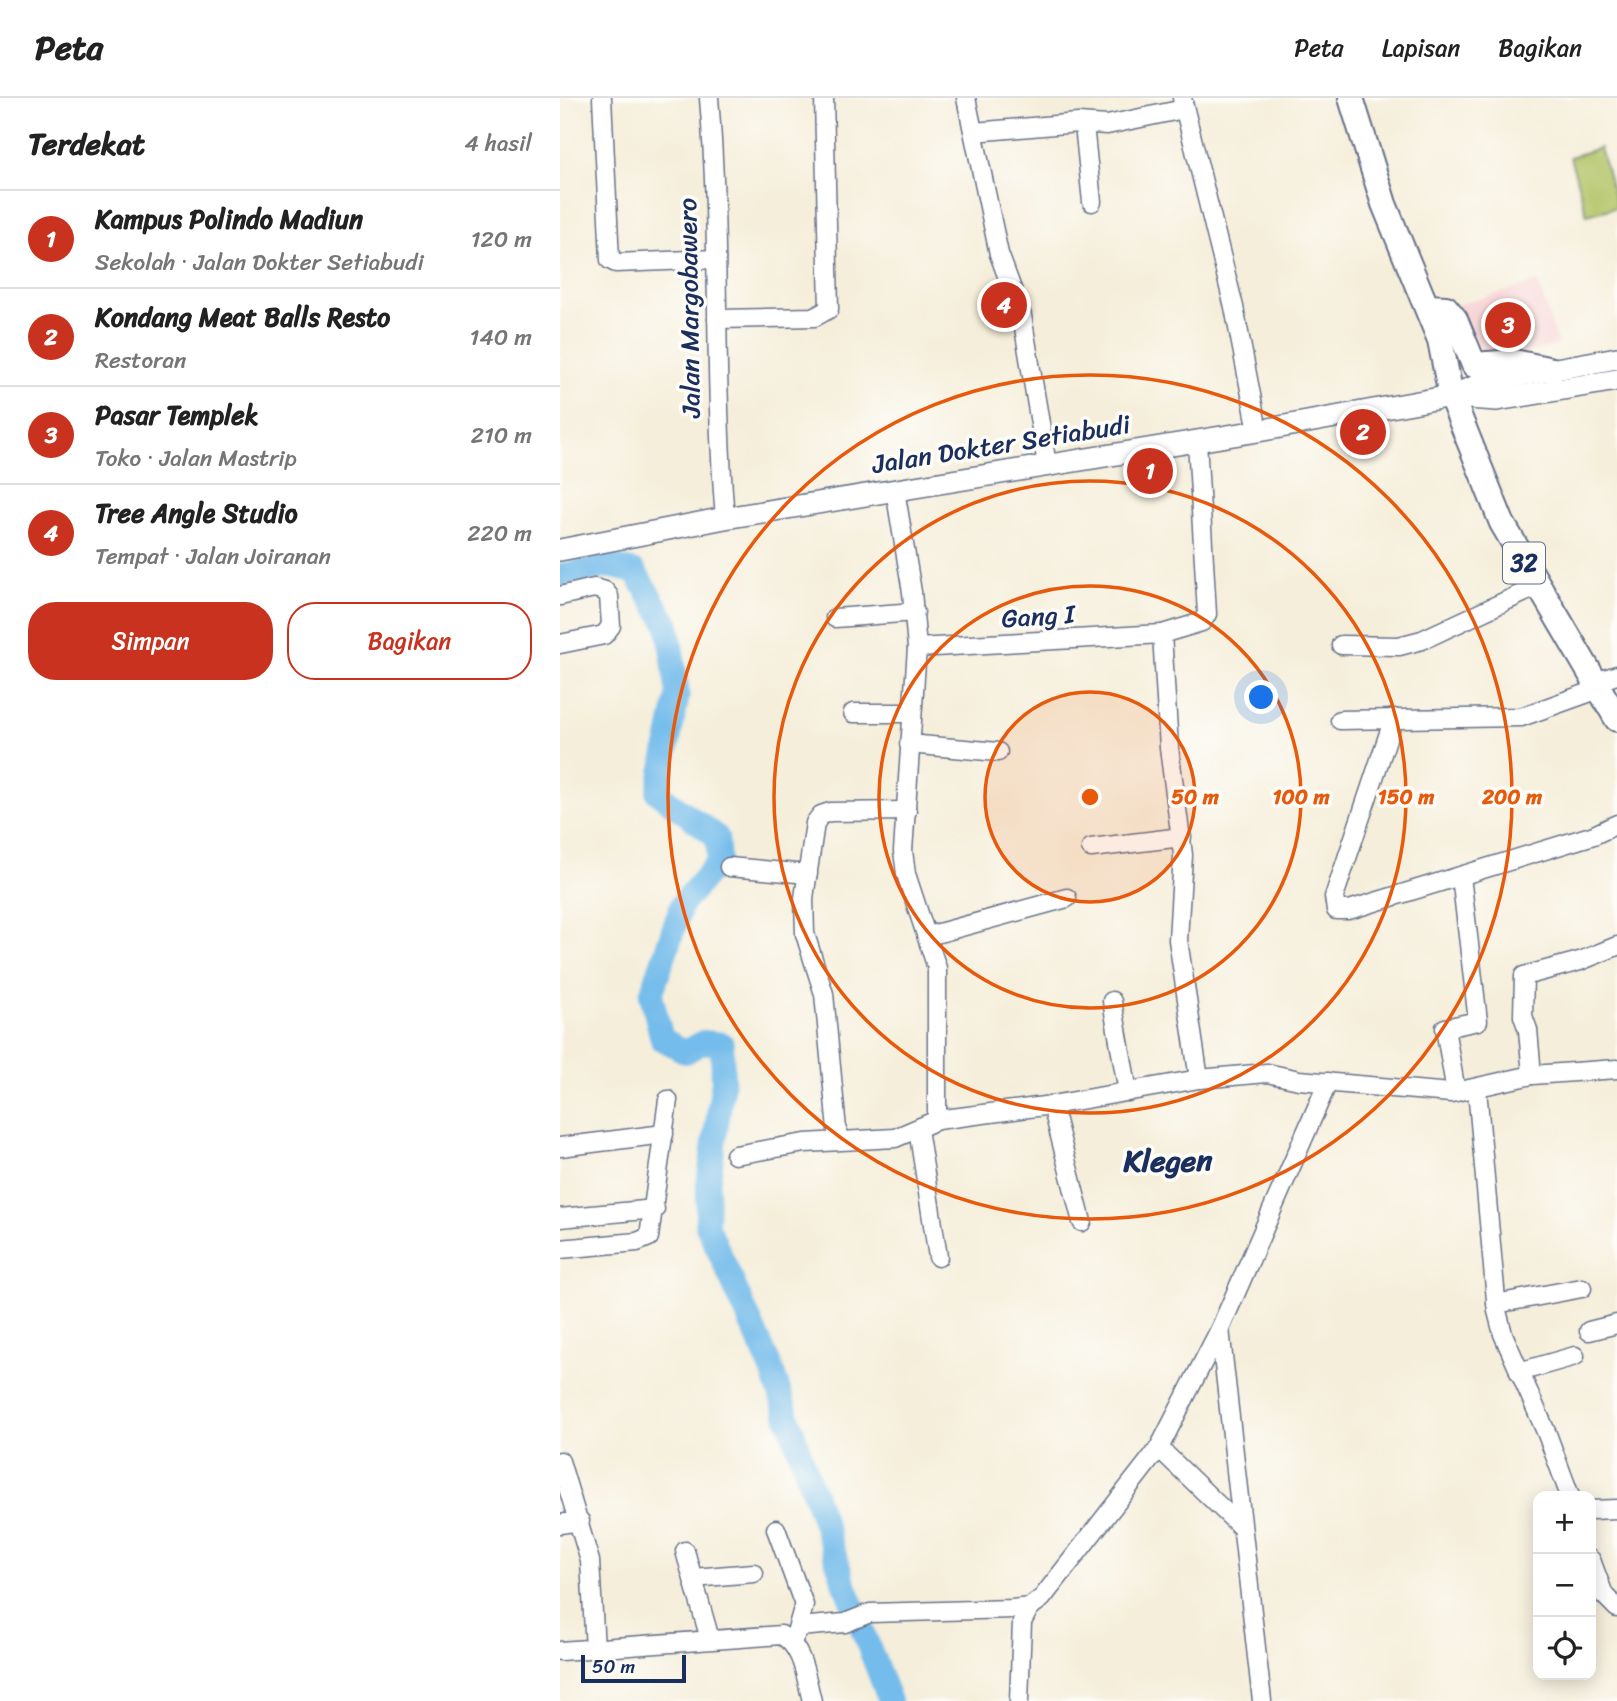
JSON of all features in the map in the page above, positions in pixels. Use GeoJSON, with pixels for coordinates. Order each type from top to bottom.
{"type":"FeatureCollection","features":[{"type":"Feature","properties":{"kind":"highway","name":"32"},"geometry":{"type":"LineString","coordinates":[[1351,98],[1384,204],[1440,340],[1451,396],[1502,523],[1538,586],[1604,682],[1617,719]]}},
{"type":"Feature","properties":{"kind":"highway"},"geometry":{"type":"LineString","coordinates":[[1428,307],[1446,308],[1455,319],[1474,365],[1514,362],[1552,370]]}},
{"type":"Feature","properties":{"kind":"main road"},"geometry":{"type":"LineString","coordinates":[[1451,396],[1489,381],[1617,358]]}},
{"type":"Feature","properties":{"kind":"main road"},"geometry":{"type":"LineString","coordinates":[[1451,396],[1497,400],[1617,380]]}},
{"type":"Feature","properties":{"kind":"main road","name":"Jalan Dokter Setiabudi"},"geometry":{"type":"LineString","coordinates":[[560,550],[725,517],[1258,431],[1451,396]]}},
{"type":"Feature","properties":{"kind":"street"},"geometry":{"type":"LineString","coordinates":[[601,98],[610,260],[615,263],[716,259]]}},
{"type":"Feature","properties":{"kind":"street","name":"Jalan Margobawero"},"geometry":{"type":"LineString","coordinates":[[709,98],[716,259],[718,442],[725,517]]}},
{"type":"Feature","properties":{"kind":"street"},"geometry":{"type":"LineString","coordinates":[[717,319],[815,317],[829,309],[824,98]]}},
{"type":"Feature","properties":{"kind":"street"},"geometry":{"type":"LineString","coordinates":[[966,98],[999,254],[1022,316],[1047,465]]}},
{"type":"Feature","properties":{"kind":"street"},"geometry":{"type":"LineString","coordinates":[[974,132],[1123,123],[1183,103],[1234,307],[1258,431]]}},
{"type":"Feature","properties":{"kind":"street"},"geometry":{"type":"LineString","coordinates":[[1084,125],[1092,202]]}},
{"type":"Feature","properties":{"kind":"street","name":"Gang I"},"geometry":{"type":"LineString","coordinates":[[917,648],[1162,635],[1202,622],[1207,614],[1197,441]]}},
{"type":"Feature","properties":{"kind":"street"},"geometry":{"type":"LineString","coordinates":[[895,490],[915,612],[917,648],[909,744],[906,874],[928,936],[938,983],[937,1120]]}},
{"type":"Feature","properties":{"kind":"street"},"geometry":{"type":"LineString","coordinates":[[1341,645],[1399,646],[1422,640],[1538,586]]}},
{"type":"Feature","properties":{"kind":"street"},"geometry":{"type":"LineString","coordinates":[[560,596],[594,588],[606,591],[611,626],[604,635],[560,644]]}},
{"type":"Feature","properties":{"kind":"street"},"geometry":{"type":"LineString","coordinates":[[835,618],[915,612]]}},
{"type":"Feature","properties":{"kind":"street"},"geometry":{"type":"LineString","coordinates":[[1162,635],[1169,748],[1182,837],[1178,940],[1199,1079]]}},
{"type":"Feature","properties":{"kind":"street"},"geometry":{"type":"LineString","coordinates":[[1340,720],[1521,717],[1604,682]]}},
{"type":"Feature","properties":{"kind":"street"},"geometry":{"type":"LineString","coordinates":[[853,713],[912,713]]}},
{"type":"Feature","properties":{"kind":"street"},"geometry":{"type":"LineString","coordinates":[[1394,718],[1334,905],[1336,910],[1349,910],[1461,876],[1594,835],[1617,824]]}},
{"type":"Feature","properties":{"kind":"street"},"geometry":{"type":"LineString","coordinates":[[909,744],[998,752]]}},
{"type":"Feature","properties":{"kind":"street"},"geometry":{"type":"LineString","coordinates":[[838,1140],[824,994],[805,934],[804,898],[815,823],[821,815],[830,812],[906,811]]}},
{"type":"Feature","properties":{"kind":"street"},"geometry":{"type":"LineString","coordinates":[[1091,848],[1182,837]]}},
{"type":"Feature","properties":{"kind":"street"},"geometry":{"type":"LineString","coordinates":[[729,867],[808,874]]}},
{"type":"Feature","properties":{"kind":"street"},"geometry":{"type":"LineString","coordinates":[[1456,1092],[1445,1028],[1478,1021],[1461,876]]}},
{"type":"Feature","properties":{"kind":"street"},"geometry":{"type":"LineString","coordinates":[[928,936],[1067,898]]}},
{"type":"Feature","properties":{"kind":"street"},"geometry":{"type":"LineString","coordinates":[[1532,1075],[1528,1030],[1523,1016],[1524,976],[1580,961],[1617,946]]}},
{"type":"Feature","properties":{"kind":"street"},"geometry":{"type":"LineString","coordinates":[[1112,1001],[1128,1092]]}},
{"type":"Feature","properties":{"kind":"street"},"geometry":{"type":"LineString","coordinates":[[735,1156],[838,1140],[895,1138],[937,1120],[1052,1105],[1199,1079],[1268,1073],[1328,1082],[1456,1092],[1532,1075],[1617,1069]]}},
{"type":"Feature","properties":{"kind":"street"},"geometry":{"type":"LineString","coordinates":[[1019,1701],[1022,1622],[1030,1607],[1042,1598],[1158,1448],[1220,1329],[1328,1082]]}},
{"type":"Feature","properties":{"kind":"street"},"geometry":{"type":"LineString","coordinates":[[1477,1089],[1496,1304],[1503,1334],[1547,1434],[1568,1491]]}},
{"type":"Feature","properties":{"kind":"street"},"geometry":{"type":"LineString","coordinates":[[560,1250],[644,1240],[651,1233],[668,1100]]}},
{"type":"Feature","properties":{"kind":"street"},"geometry":{"type":"LineString","coordinates":[[1052,1105],[1082,1222]]}},
{"type":"Feature","properties":{"kind":"street"},"geometry":{"type":"LineString","coordinates":[[918,1129],[938,1257]]}},
{"type":"Feature","properties":{"kind":"street"},"geometry":{"type":"LineString","coordinates":[[560,1147],[664,1134]]}},
{"type":"Feature","properties":{"kind":"street"},"geometry":{"type":"LineString","coordinates":[[560,1218],[655,1209]]}},
{"type":"Feature","properties":{"kind":"street"},"geometry":{"type":"LineString","coordinates":[[1496,1304],[1582,1288]]}},
{"type":"Feature","properties":{"kind":"street"},"geometry":{"type":"LineString","coordinates":[[1590,1331],[1617,1324]]}},
{"type":"Feature","properties":{"kind":"street"},"geometry":{"type":"LineString","coordinates":[[1220,1329],[1240,1526],[1262,1701]]}},
{"type":"Feature","properties":{"kind":"street"},"geometry":{"type":"LineString","coordinates":[[1518,1372],[1575,1356]]}},
{"type":"Feature","properties":{"kind":"street"},"geometry":{"type":"LineString","coordinates":[[1158,1448],[1240,1526]]}},
{"type":"Feature","properties":{"kind":"street"},"geometry":{"type":"LineString","coordinates":[[560,1461],[590,1561],[595,1649]]}},
{"type":"Feature","properties":{"kind":"street"},"geometry":{"type":"LineString","coordinates":[[1596,1510],[1617,1509]]}},
{"type":"Feature","properties":{"kind":"street"},"geometry":{"type":"LineString","coordinates":[[560,1524],[580,1521]]}},
{"type":"Feature","properties":{"kind":"street"},"geometry":{"type":"LineString","coordinates":[[776,1529],[804,1605],[795,1635],[812,1701]]}},
{"type":"Feature","properties":{"kind":"street"},"geometry":{"type":"LineString","coordinates":[[685,1551],[710,1639]]}},
{"type":"Feature","properties":{"kind":"street"},"geometry":{"type":"LineString","coordinates":[[694,1578],[754,1573]]}},
{"type":"Feature","properties":{"kind":"street"},"geometry":{"type":"LineString","coordinates":[[1596,1573],[1604,1595],[1617,1608]]}},
{"type":"Feature","properties":{"kind":"street"},"geometry":{"type":"LineString","coordinates":[[560,1651],[770,1634],[795,1635],[845,1623],[870,1613],[1030,1607]]}},
{"type":"Feature","properties":{"kind":"shaded area"},"geometry":{"type":"Polygon","coordinates":[[[1538,282],[1558,345],[1487,362],[1457,305],[1538,282]]]}},
{"type":"Feature","properties":{"kind":"green space"},"geometry":{"type":"Polygon","coordinates":[[[1600,148],[1617,207],[1587,215],[1570,157],[1600,148]]]}},
{"type":"Feature","properties":{"kind":"waterway"},"geometry":{"type":"LineString","coordinates":[[560,575],[610,566],[635,572],[668,625],[678,695],[658,793],[717,837],[719,861],[682,904],[651,995],[662,1039],[686,1052],[703,1042],[722,1044],[723,1081],[708,1185],[707,1225],[772,1370],[845,1585],[890,1701]]}},
{"type":"Feature","properties":{"kind":"place","name":"Tree Angle Studio"},"geometry":{"type":"Point","coordinates":[1004,305]}},
{"type":"Feature","properties":{"kind":"place","name":"Pasar Templek"},"geometry":{"type":"Point","coordinates":[1508,325]}},
{"type":"Feature","properties":{"kind":"place","name":"Kondang Meat Balls Resto"},"geometry":{"type":"Point","coordinates":[1363,432]}},
{"type":"Feature","properties":{"kind":"place","name":"Kampus Polindo Madiun"},"geometry":{"type":"Point","coordinates":[1150,471]}},
{"type":"Feature","properties":{"kind":"district","name":"Klegen"},"geometry":{"type":"Point","coordinates":[1168,1161]}}]}
